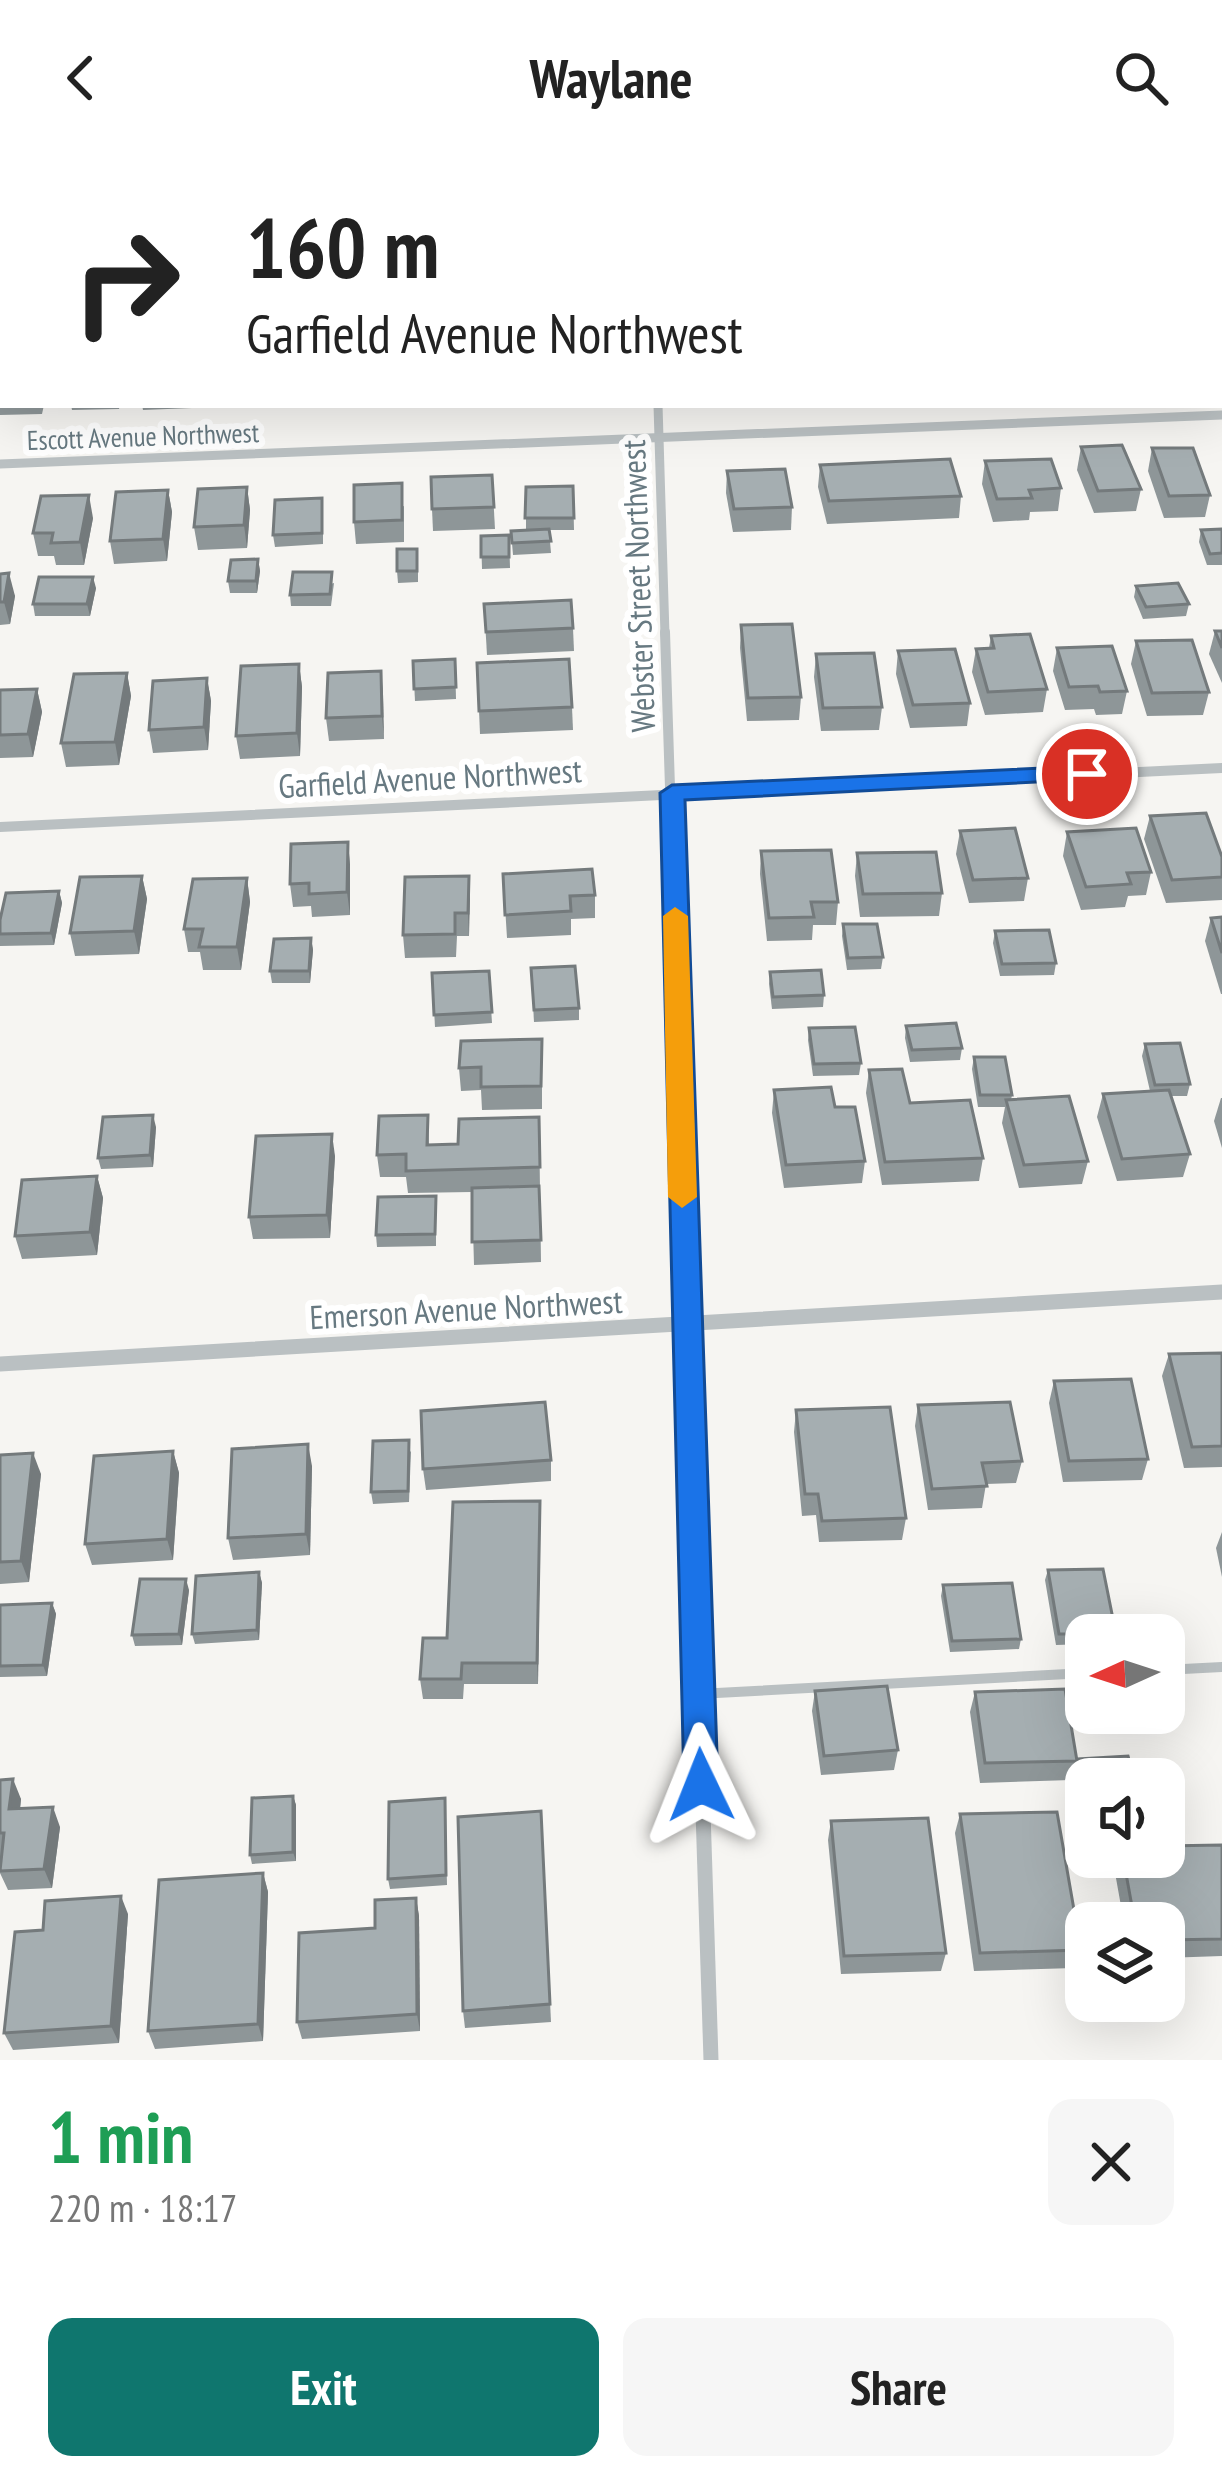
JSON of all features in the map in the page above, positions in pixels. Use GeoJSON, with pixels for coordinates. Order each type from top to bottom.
{"type":"FeatureCollection","features":[{"type":"Feature","properties":{"kind":"street","name":"Webster Street Northwest"},"geometry":{"type":"LineString","coordinates":[[658,408],[711,2060]]}},
{"type":"Feature","properties":{"kind":"street","name":"Escott Avenue Northwest"},"geometry":{"type":"LineString","coordinates":[[0,464],[1222,415]]}},
{"type":"Feature","properties":{"kind":"street","name":"Garfield Avenue Northwest"},"geometry":{"type":"LineString","coordinates":[[0,827],[1222,768]]}},
{"type":"Feature","properties":{"kind":"street","name":"Emerson Avenue Northwest"},"geometry":{"type":"LineString","coordinates":[[0,1364],[1222,1292]]}},
{"type":"Feature","properties":{"kind":"lane"},"geometry":{"type":"LineString","coordinates":[[1185,1669],[1222,1666]]}},
{"type":"Feature","properties":{"kind":"lane"},"geometry":{"type":"LineString","coordinates":[[698,1694],[1065,1674]]}},
{"type":"Feature","properties":{"kind":"building"},"geometry":{"type":"Polygon","coordinates":[[[1122,445],[1141,489],[1098,491],[1081,447],[1122,445]]]}},
{"type":"Feature","properties":{"kind":"building"},"geometry":{"type":"Polygon","coordinates":[[[1152,448],[1193,448],[1210,495],[1169,496],[1152,448]]]}},
{"type":"Feature","properties":{"kind":"building"},"geometry":{"type":"Polygon","coordinates":[[[950,459],[961,496],[829,501],[820,465],[950,459]]]}},
{"type":"Feature","properties":{"kind":"building"},"geometry":{"type":"Polygon","coordinates":[[[1051,459],[1061,488],[1029,490],[1032,498],[997,499],[985,461],[1051,459]]]}},
{"type":"Feature","properties":{"kind":"building"},"geometry":{"type":"Polygon","coordinates":[[[785,469],[792,507],[734,509],[727,471],[785,469]]]}},
{"type":"Feature","properties":{"kind":"building"},"geometry":{"type":"Polygon","coordinates":[[[492,475],[494,507],[432,509],[431,477],[492,475]]]}},
{"type":"Feature","properties":{"kind":"building"},"geometry":{"type":"Polygon","coordinates":[[[402,483],[402,520],[354,522],[354,485],[402,483]]]}},
{"type":"Feature","properties":{"kind":"building"},"geometry":{"type":"Polygon","coordinates":[[[573,486],[574,518],[525,518],[526,487],[573,486]]]}},
{"type":"Feature","properties":{"kind":"building"},"geometry":{"type":"Polygon","coordinates":[[[247,487],[244,525],[194,527],[198,489],[247,487]]]}},
{"type":"Feature","properties":{"kind":"building"},"geometry":{"type":"Polygon","coordinates":[[[168,490],[163,539],[110,541],[116,492],[168,490]]]}},
{"type":"Feature","properties":{"kind":"building"},"geometry":{"type":"Polygon","coordinates":[[[89,495],[80,542],[51,543],[53,533],[33,533],[41,496],[89,495]]]}},
{"type":"Feature","properties":{"kind":"building"},"geometry":{"type":"Polygon","coordinates":[[[322,498],[322,533],[273,535],[275,500],[322,498]]]}},
{"type":"Feature","properties":{"kind":"building"},"geometry":{"type":"Polygon","coordinates":[[[549,529],[551,541],[512,543],[511,531],[549,529]]]}},
{"type":"Feature","properties":{"kind":"building"},"geometry":{"type":"Polygon","coordinates":[[[1222,529],[1222,553],[1210,554],[1201,530],[1222,529]]]}},
{"type":"Feature","properties":{"kind":"building"},"geometry":{"type":"Polygon","coordinates":[[[509,535],[509,557],[481,557],[481,536],[509,535]]]}},
{"type":"Feature","properties":{"kind":"building"},"geometry":{"type":"Polygon","coordinates":[[[397,549],[417,549],[417,571],[397,571],[397,549]]]}},
{"type":"Feature","properties":{"kind":"building"},"geometry":{"type":"Polygon","coordinates":[[[258,559],[256,581],[228,581],[231,560],[258,559]]]}},
{"type":"Feature","properties":{"kind":"building"},"geometry":{"type":"Polygon","coordinates":[[[293,572],[332,572],[330,594],[290,595],[293,572]]]}},
{"type":"Feature","properties":{"kind":"building"},"geometry":{"type":"Polygon","coordinates":[[[9,573],[4,602],[0,602],[0,574],[9,573]]]}},
{"type":"Feature","properties":{"kind":"building"},"geometry":{"type":"Polygon","coordinates":[[[39,577],[93,577],[87,604],[33,604],[39,577]]]}},
{"type":"Feature","properties":{"kind":"building"},"geometry":{"type":"Polygon","coordinates":[[[1178,583],[1189,604],[1146,607],[1136,586],[1178,583]]]}},
{"type":"Feature","properties":{"kind":"building"},"geometry":{"type":"Polygon","coordinates":[[[571,600],[573,628],[486,632],[484,604],[571,600]]]}},
{"type":"Feature","properties":{"kind":"building"},"geometry":{"type":"Polygon","coordinates":[[[792,624],[801,697],[748,698],[741,625],[792,624]]]}},
{"type":"Feature","properties":{"kind":"building"},"geometry":{"type":"Polygon","coordinates":[[[1030,634],[1047,689],[988,692],[976,649],[994,648],[991,636],[1030,634]]]}},
{"type":"Feature","properties":{"kind":"building"},"geometry":{"type":"Polygon","coordinates":[[[1192,640],[1209,692],[1152,693],[1136,641],[1192,640]]]}},
{"type":"Feature","properties":{"kind":"building"},"geometry":{"type":"Polygon","coordinates":[[[1112,646],[1127,691],[1069,687],[1057,648],[1112,646]]]}},
{"type":"Feature","properties":{"kind":"building"},"geometry":{"type":"Polygon","coordinates":[[[955,649],[970,703],[913,705],[898,651],[955,649]]]}},
{"type":"Feature","properties":{"kind":"building"},"geometry":{"type":"Polygon","coordinates":[[[874,653],[882,707],[823,708],[816,654],[874,653]]]}},
{"type":"Feature","properties":{"kind":"building"},"geometry":{"type":"Polygon","coordinates":[[[455,659],[456,687],[414,689],[413,661],[455,659]]]}},
{"type":"Feature","properties":{"kind":"building"},"geometry":{"type":"Polygon","coordinates":[[[569,659],[572,707],[479,711],[477,663],[569,659]]]}},
{"type":"Feature","properties":{"kind":"building"},"geometry":{"type":"Polygon","coordinates":[[[299,664],[297,733],[236,736],[241,666],[299,664]]]}},
{"type":"Feature","properties":{"kind":"building"},"geometry":{"type":"Polygon","coordinates":[[[381,671],[382,716],[326,718],[328,673],[381,671]]]}},
{"type":"Feature","properties":{"kind":"building"},"geometry":{"type":"Polygon","coordinates":[[[127,673],[115,742],[61,743],[74,674],[127,673]]]}},
{"type":"Feature","properties":{"kind":"building"},"geometry":{"type":"Polygon","coordinates":[[[207,678],[204,727],[149,730],[153,681],[207,678]]]}},
{"type":"Feature","properties":{"kind":"building"},"geometry":{"type":"Polygon","coordinates":[[[37,689],[28,734],[0,735],[0,690],[37,689]]]}},
{"type":"Feature","properties":{"kind":"building"},"geometry":{"type":"Polygon","coordinates":[[[1206,813],[1222,857],[1222,877],[1172,880],[1150,816],[1206,813]]]}},
{"type":"Feature","properties":{"kind":"building"},"geometry":{"type":"Polygon","coordinates":[[[1015,828],[1028,878],[973,880],[960,831],[1015,828]]]}},
{"type":"Feature","properties":{"kind":"building"},"geometry":{"type":"Polygon","coordinates":[[[1136,828],[1151,872],[1127,873],[1131,884],[1086,887],[1067,832],[1136,828]]]}},
{"type":"Feature","properties":{"kind":"building"},"geometry":{"type":"Polygon","coordinates":[[[348,842],[347,892],[309,894],[309,883],[290,884],[291,844],[348,842]]]}},
{"type":"Feature","properties":{"kind":"building"},"geometry":{"type":"Polygon","coordinates":[[[831,850],[838,902],[811,902],[814,917],[769,918],[761,851],[831,850]]]}},
{"type":"Feature","properties":{"kind":"building"},"geometry":{"type":"Polygon","coordinates":[[[936,852],[942,893],[863,894],[857,853],[936,852]]]}},
{"type":"Feature","properties":{"kind":"building"},"geometry":{"type":"Polygon","coordinates":[[[592,869],[595,895],[570,896],[571,911],[505,915],[503,874],[592,869]]]}},
{"type":"Feature","properties":{"kind":"building"},"geometry":{"type":"Polygon","coordinates":[[[142,876],[134,931],[70,933],[80,877],[142,876]]]}},
{"type":"Feature","properties":{"kind":"building"},"geometry":{"type":"Polygon","coordinates":[[[469,876],[468,913],[455,913],[455,934],[403,935],[405,877],[469,876]]]}},
{"type":"Feature","properties":{"kind":"building"},"geometry":{"type":"Polygon","coordinates":[[[247,878],[237,947],[199,947],[203,929],[184,929],[193,879],[247,878]]]}},
{"type":"Feature","properties":{"kind":"building"},"geometry":{"type":"Polygon","coordinates":[[[59,891],[51,933],[0,934],[6,893],[59,891]]]}},
{"type":"Feature","properties":{"kind":"building"},"geometry":{"type":"Polygon","coordinates":[[[1222,917],[1222,953],[1211,918],[1222,917]]]}},
{"type":"Feature","properties":{"kind":"building"},"geometry":{"type":"Polygon","coordinates":[[[843,924],[877,924],[883,957],[848,958],[843,924]]]}},
{"type":"Feature","properties":{"kind":"building"},"geometry":{"type":"Polygon","coordinates":[[[1049,930],[1056,963],[1002,964],[995,931],[1049,930]]]}},
{"type":"Feature","properties":{"kind":"building"},"geometry":{"type":"Polygon","coordinates":[[[311,938],[309,971],[270,971],[274,939],[311,938]]]}},
{"type":"Feature","properties":{"kind":"building"},"geometry":{"type":"Polygon","coordinates":[[[575,966],[579,1008],[534,1010],[531,968],[575,966]]]}},
{"type":"Feature","properties":{"kind":"building"},"geometry":{"type":"Polygon","coordinates":[[[821,970],[824,995],[773,997],[770,972],[821,970]]]}},
{"type":"Feature","properties":{"kind":"building"},"geometry":{"type":"Polygon","coordinates":[[[489,971],[492,1012],[434,1015],[432,973],[489,971]]]}},
{"type":"Feature","properties":{"kind":"building"},"geometry":{"type":"Polygon","coordinates":[[[956,1023],[962,1048],[912,1050],[906,1026],[956,1023]]]}},
{"type":"Feature","properties":{"kind":"building"},"geometry":{"type":"Polygon","coordinates":[[[855,1027],[861,1063],[814,1064],[809,1028],[855,1027]]]}},
{"type":"Feature","properties":{"kind":"building"},"geometry":{"type":"Polygon","coordinates":[[[542,1039],[541,1086],[481,1087],[481,1067],[459,1068],[461,1041],[542,1039]]]}},
{"type":"Feature","properties":{"kind":"building"},"geometry":{"type":"Polygon","coordinates":[[[1180,1043],[1190,1084],[1155,1085],[1145,1044],[1180,1043]]]}},
{"type":"Feature","properties":{"kind":"building"},"geometry":{"type":"Polygon","coordinates":[[[974,1057],[1005,1057],[1012,1095],[980,1095],[974,1057]]]}},
{"type":"Feature","properties":{"kind":"building"},"geometry":{"type":"Polygon","coordinates":[[[902,1069],[910,1103],[970,1100],[983,1158],[885,1162],[869,1070],[902,1069]]]}},
{"type":"Feature","properties":{"kind":"building"},"geometry":{"type":"Polygon","coordinates":[[[831,1087],[835,1107],[855,1107],[865,1161],[786,1165],[774,1090],[831,1087]]]}},
{"type":"Feature","properties":{"kind":"building"},"geometry":{"type":"Polygon","coordinates":[[[1169,1090],[1190,1154],[1122,1159],[1103,1094],[1169,1090]]]}},
{"type":"Feature","properties":{"kind":"building"},"geometry":{"type":"Polygon","coordinates":[[[1069,1096],[1088,1161],[1024,1165],[1006,1100],[1069,1096]]]}},
{"type":"Feature","properties":{"kind":"building"},"geometry":{"type":"Polygon","coordinates":[[[153,1115],[150,1155],[98,1158],[103,1117],[153,1115]]]}},
{"type":"Feature","properties":{"kind":"building"},"geometry":{"type":"Polygon","coordinates":[[[428,1115],[427,1145],[458,1144],[459,1119],[539,1117],[540,1167],[406,1171],[406,1154],[377,1155],[379,1116],[428,1115]]]}},
{"type":"Feature","properties":{"kind":"building"},"geometry":{"type":"Polygon","coordinates":[[[332,1134],[327,1215],[249,1217],[256,1136],[332,1134]]]}},
{"type":"Feature","properties":{"kind":"building"},"geometry":{"type":"Polygon","coordinates":[[[97,1176],[90,1232],[15,1236],[22,1180],[97,1176]]]}},
{"type":"Feature","properties":{"kind":"building"},"geometry":{"type":"Polygon","coordinates":[[[539,1186],[541,1240],[472,1242],[472,1188],[539,1186]]]}},
{"type":"Feature","properties":{"kind":"building"},"geometry":{"type":"Polygon","coordinates":[[[436,1196],[435,1234],[376,1235],[378,1197],[436,1196]]]}},
{"type":"Feature","properties":{"kind":"building"},"geometry":{"type":"Polygon","coordinates":[[[1222,1353],[1222,1446],[1192,1447],[1169,1354],[1222,1353]]]}},
{"type":"Feature","properties":{"kind":"building"},"geometry":{"type":"Polygon","coordinates":[[[1131,1379],[1148,1459],[1069,1461],[1054,1381],[1131,1379]]]}},
{"type":"Feature","properties":{"kind":"building"},"geometry":{"type":"Polygon","coordinates":[[[545,1402],[551,1460],[423,1469],[421,1411],[545,1402]]]}},
{"type":"Feature","properties":{"kind":"building"},"geometry":{"type":"Polygon","coordinates":[[[1010,1402],[1022,1461],[982,1463],[987,1486],[932,1489],[918,1405],[1010,1402]]]}},
{"type":"Feature","properties":{"kind":"building"},"geometry":{"type":"Polygon","coordinates":[[[890,1407],[906,1518],[822,1521],[818,1494],[805,1494],[796,1410],[890,1407]]]}},
{"type":"Feature","properties":{"kind":"building"},"geometry":{"type":"Polygon","coordinates":[[[409,1440],[408,1491],[371,1492],[373,1441],[409,1440]]]}},
{"type":"Feature","properties":{"kind":"building"},"geometry":{"type":"Polygon","coordinates":[[[308,1444],[306,1534],[228,1538],[232,1449],[308,1444]]]}},
{"type":"Feature","properties":{"kind":"building"},"geometry":{"type":"Polygon","coordinates":[[[173,1451],[167,1539],[85,1544],[94,1456],[173,1451]]]}},
{"type":"Feature","properties":{"kind":"building"},"geometry":{"type":"Polygon","coordinates":[[[33,1453],[21,1561],[0,1562],[0,1455],[33,1453]]]}},
{"type":"Feature","properties":{"kind":"building"},"geometry":{"type":"Polygon","coordinates":[[[540,1501],[537,1663],[462,1663],[461,1679],[420,1679],[423,1638],[447,1638],[453,1502],[540,1501]]]}},
{"type":"Feature","properties":{"kind":"building"},"geometry":{"type":"Polygon","coordinates":[[[1103,1569],[1112,1614],[1065,1614],[1065,1634],[1059,1634],[1048,1570],[1103,1569]]]}},
{"type":"Feature","properties":{"kind":"building"},"geometry":{"type":"Polygon","coordinates":[[[259,1572],[257,1630],[192,1634],[196,1576],[259,1572]]]}},
{"type":"Feature","properties":{"kind":"building"},"geometry":{"type":"Polygon","coordinates":[[[140,1579],[186,1579],[179,1634],[132,1635],[140,1579]]]}},
{"type":"Feature","properties":{"kind":"building"},"geometry":{"type":"Polygon","coordinates":[[[1012,1583],[1021,1639],[952,1641],[943,1585],[1012,1583]]]}},
{"type":"Feature","properties":{"kind":"building"},"geometry":{"type":"Polygon","coordinates":[[[52,1603],[43,1665],[0,1666],[0,1605],[52,1603]]]}},
{"type":"Feature","properties":{"kind":"building"},"geometry":{"type":"Polygon","coordinates":[[[887,1686],[898,1750],[824,1756],[815,1691],[887,1686]]]}},
{"type":"Feature","properties":{"kind":"building"},"geometry":{"type":"Polygon","coordinates":[[[1065,1689],[1065,1734],[1072,1734],[1076,1758],[985,1763],[975,1692],[1065,1689]]]}},
{"type":"Feature","properties":{"kind":"building"},"geometry":{"type":"Polygon","coordinates":[[[13,1779],[9,1809],[53,1807],[44,1869],[0,1871],[4,1833],[0,1833],[0,1780],[13,1779]]]}},
{"type":"Feature","properties":{"kind":"building"},"geometry":{"type":"Polygon","coordinates":[[[293,1796],[293,1852],[250,1855],[252,1798],[293,1796]]]}},
{"type":"Feature","properties":{"kind":"building"},"geometry":{"type":"Polygon","coordinates":[[[445,1798],[446,1875],[388,1879],[389,1802],[445,1798]]]}},
{"type":"Feature","properties":{"kind":"building"},"geometry":{"type":"Polygon","coordinates":[[[541,1811],[550,2004],[463,2011],[458,1817],[541,1811]]]}},
{"type":"Feature","properties":{"kind":"building"},"geometry":{"type":"Polygon","coordinates":[[[1057,1812],[1073,1902],[1065,1902],[1065,1950],[980,1953],[960,1814],[1057,1812]]]}},
{"type":"Feature","properties":{"kind":"building"},"geometry":{"type":"Polygon","coordinates":[[[928,1818],[946,1953],[844,1956],[831,1821],[928,1818]]]}},
{"type":"Feature","properties":{"kind":"building"},"geometry":{"type":"Polygon","coordinates":[[[1222,1845],[1222,1939],[1185,1940],[1185,1902],[1131,1902],[1127,1878],[1185,1878],[1185,1846],[1222,1845]]]}},
{"type":"Feature","properties":{"kind":"building"},"geometry":{"type":"Polygon","coordinates":[[[263,1873],[258,2024],[148,2031],[159,1880],[263,1873]]]}},
{"type":"Feature","properties":{"kind":"building"},"geometry":{"type":"Polygon","coordinates":[[[121,1896],[111,2026],[4,2033],[15,1932],[43,1930],[45,1901],[121,1896]]]}},
{"type":"Feature","properties":{"kind":"building"},"geometry":{"type":"Polygon","coordinates":[[[416,1898],[417,2014],[297,2022],[299,1933],[375,1928],[375,1900],[416,1898]]]}},
{"type":"Feature","properties":{"kind":"slow traffic"},"geometry":{"type":"LineString","coordinates":[[675,916],[682,1197]]}},
{"type":"Feature","properties":{"kind":"route"},"geometry":{"type":"LineString","coordinates":[[701,1785],[672,793],[1087,774]]}}]}
